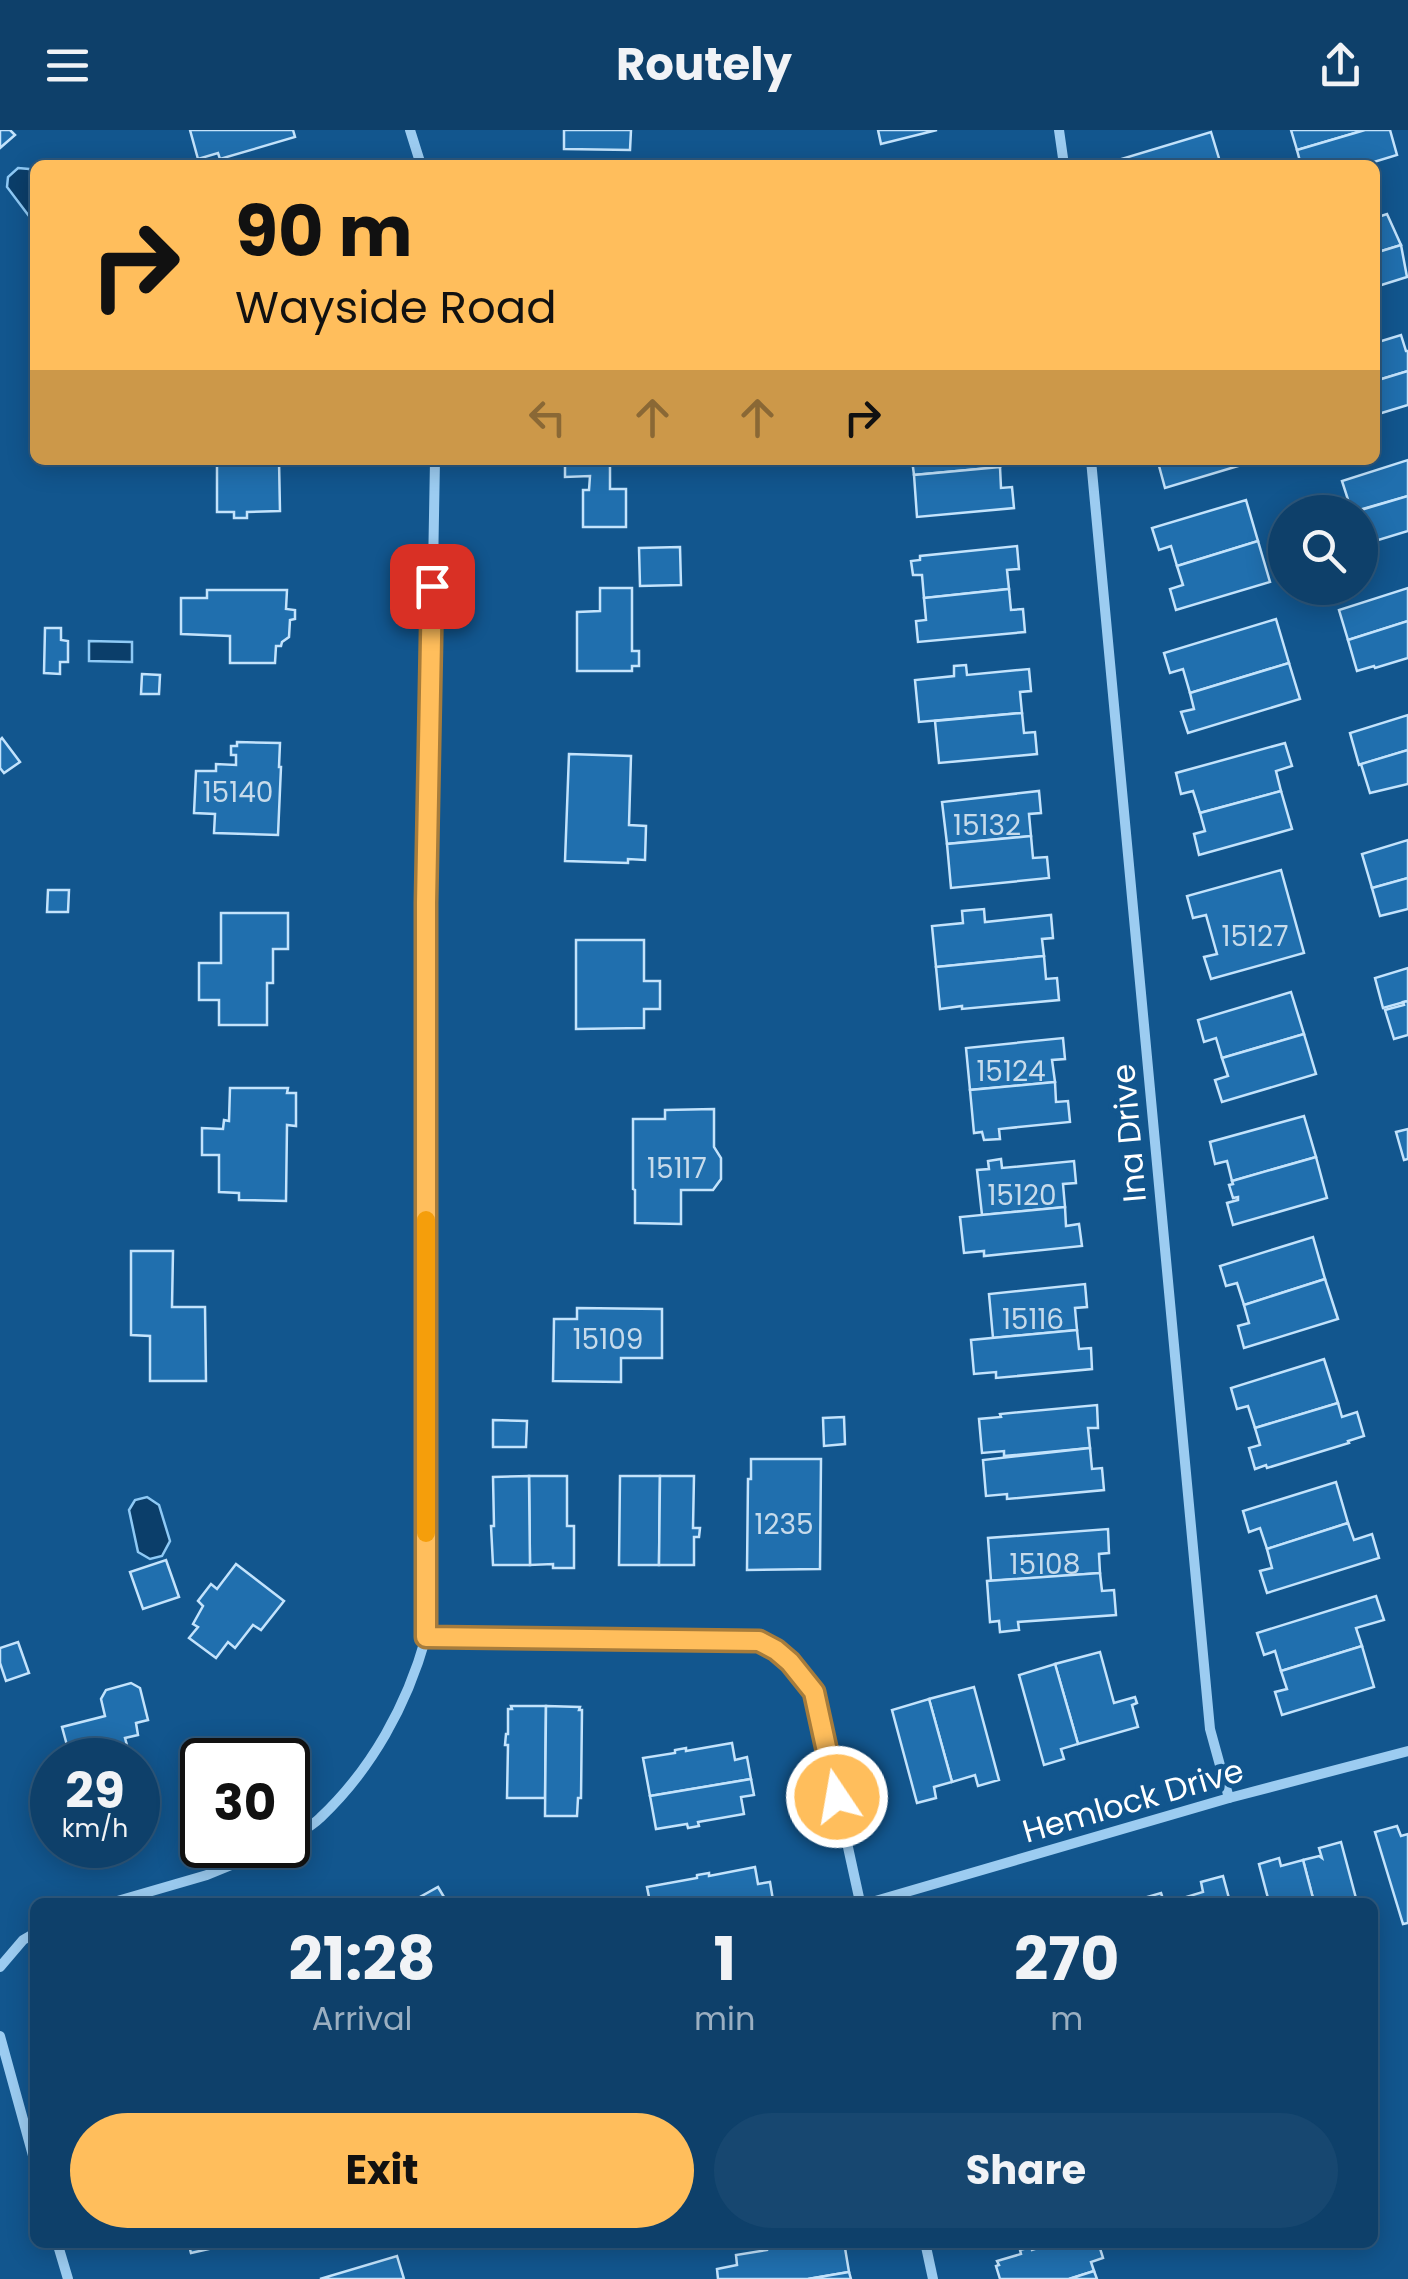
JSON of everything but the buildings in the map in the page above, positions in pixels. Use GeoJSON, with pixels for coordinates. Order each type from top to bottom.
{"type":"FeatureCollection","features":[{"type":"Feature","properties":{"kind":"street"},"geometry":{"type":"LineString","coordinates":[[410,130],[419,160]]}},
{"type":"Feature","properties":{"kind":"street"},"geometry":{"type":"LineString","coordinates":[[1059,130],[1063,160]]}},
{"type":"Feature","properties":{"kind":"street"},"geometry":{"type":"LineString","coordinates":[[310,1826],[354,1781],[385,1735],[414,1679],[426,1637],[426,903],[434,465]]}},
{"type":"Feature","properties":{"kind":"street","name":"Ina Drive"},"geometry":{"type":"LineString","coordinates":[[1092,465],[1210,1729],[1229,1798]]}},
{"type":"Feature","properties":{"kind":"street"},"geometry":{"type":"LineString","coordinates":[[426,1637],[759,1641],[776,1650],[814,1692],[859,1898]]}},
{"type":"Feature","properties":{"kind":"street","name":"Hemlock Drive"},"geometry":{"type":"LineString","coordinates":[[886,1898],[1229,1798],[1408,1751]]}},
{"type":"Feature","properties":{"kind":"street"},"geometry":{"type":"LineString","coordinates":[[128,1898],[224,1868]]}},
{"type":"Feature","properties":{"kind":"street"},"geometry":{"type":"LineString","coordinates":[[0,1967],[30,1937]]}},
{"type":"Feature","properties":{"kind":"street"},"geometry":{"type":"LineString","coordinates":[[0,2036],[30,2145]]}},
{"type":"Feature","properties":{"kind":"street"},"geometry":{"type":"LineString","coordinates":[[59,2248],[68,2279]]}},
{"type":"Feature","properties":{"kind":"street"},"geometry":{"type":"LineString","coordinates":[[927,2248],[933,2279]]}},
{"type":"Feature","properties":{"kind":"water"},"geometry":{"type":"Polygon","coordinates":[[[18,168],[30,170],[30,217],[7,187],[8,177],[18,168]]]}},
{"type":"Feature","properties":{"kind":"water"},"geometry":{"type":"Polygon","coordinates":[[[89,641],[132,642],[132,662],[89,661],[89,641]]]}},
{"type":"Feature","properties":{"kind":"water"},"geometry":{"type":"Polygon","coordinates":[[[147,1497],[159,1505],[170,1541],[162,1556],[150,1559],[138,1552],[129,1510],[135,1500],[147,1497]]]}},
{"type":"Feature","properties":{"kind":"slow traffic"},"geometry":{"type":"LineString","coordinates":[[426,1220],[426,1533]]}},
{"type":"Feature","properties":{"kind":"route"},"geometry":{"type":"LineString","coordinates":[[432,586],[426,903],[426,1637],[759,1641],[790,1662],[814,1692],[837,1797]]}}]}
